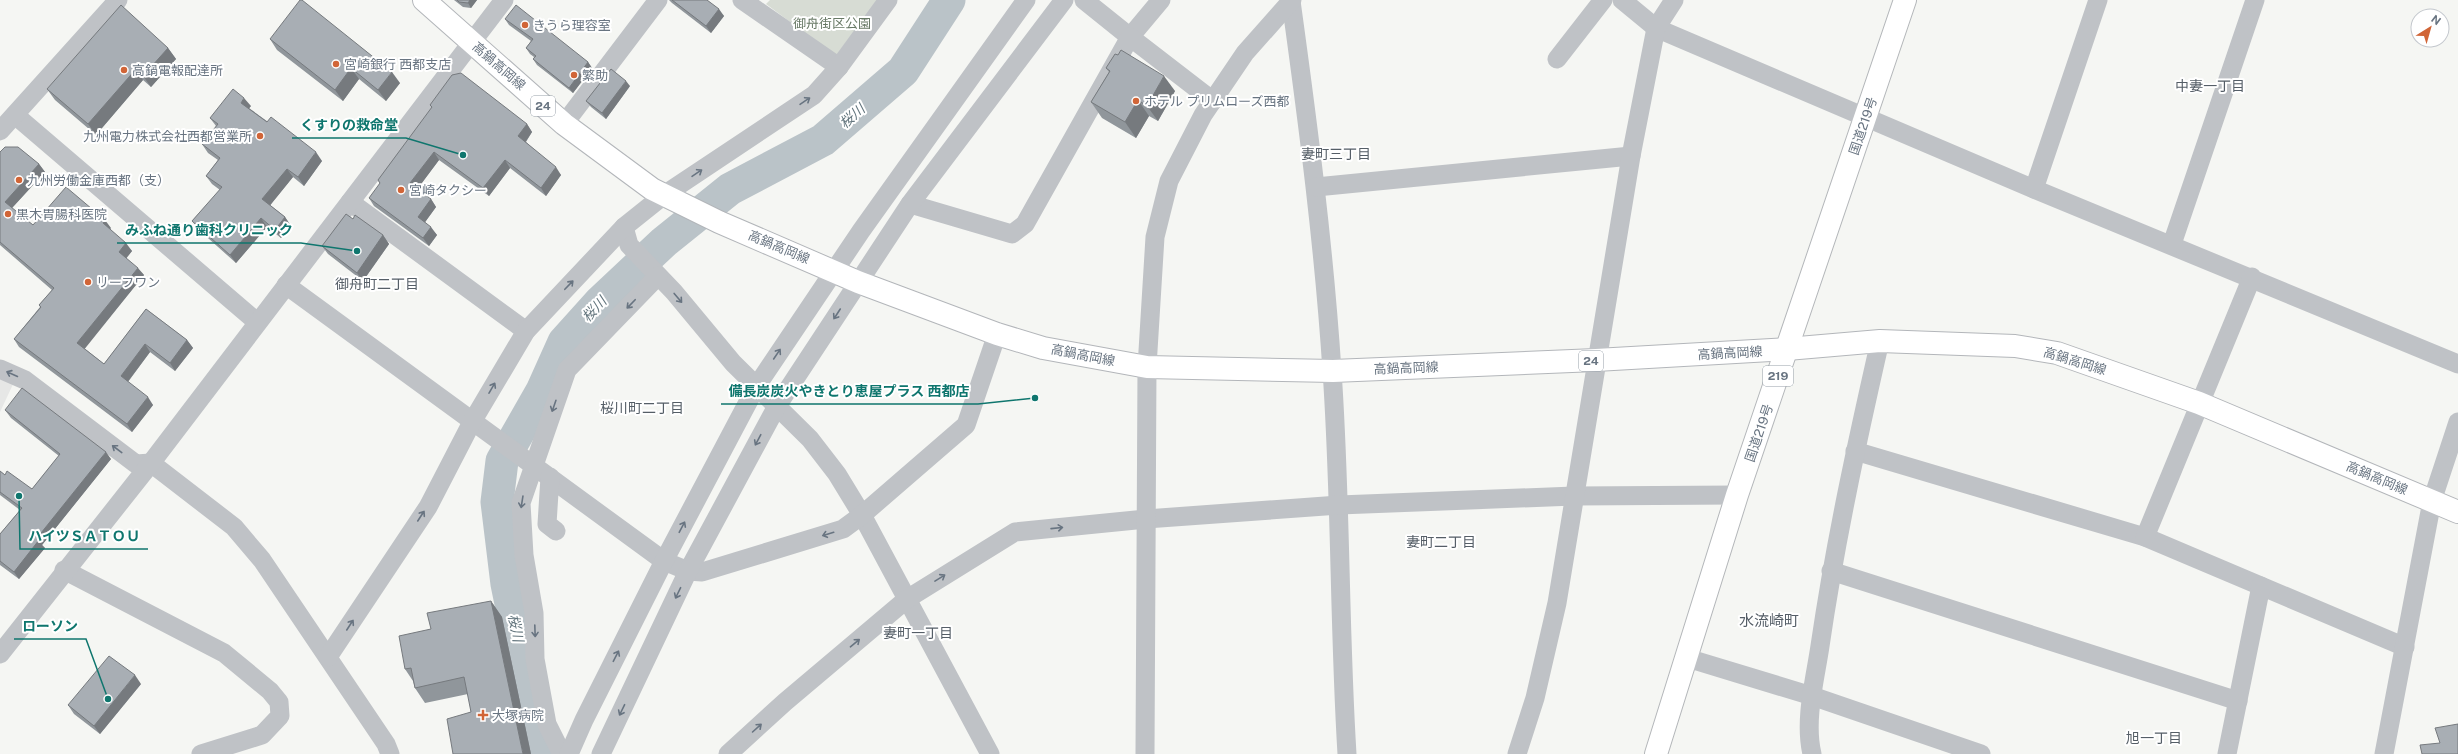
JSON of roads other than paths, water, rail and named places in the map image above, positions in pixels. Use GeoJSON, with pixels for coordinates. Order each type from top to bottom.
{"type":"FeatureCollection","features":[{"type":"Feature","properties":{"kind":"main road","name":"高鍋高岡線"},"geometry":{"type":"LineString","coordinates":[[424,0],[564,124],[622,169],[668,197],[718,222],[858,282],[997,334],[1043,348],[1147,367],[1332,371],[1596,360],[1787,349],[1880,341],[2015,346],[2057,353],[2199,403],[2458,512]]}},
{"type":"Feature","properties":{"kind":"main road","name":"国道219号"},"geometry":{"type":"LineString","coordinates":[[1656,754],[1737,495],[1905,0]]}},
{"type":"Feature","properties":{"kind":"street"},"geometry":{"type":"LineString","coordinates":[[0,131],[118,0]]}},
{"type":"Feature","properties":{"kind":"street"},"geometry":{"type":"LineString","coordinates":[[0,654],[64,570],[151,463],[504,0]]}},
{"type":"Feature","properties":{"kind":"street"},"geometry":{"type":"LineString","coordinates":[[564,124],[658,0]]}},
{"type":"Feature","properties":{"kind":"street"},"geometry":{"type":"LineString","coordinates":[[328,657],[428,507],[476,424],[526,331],[624,227],[814,95],[839,67],[888,0]]}},
{"type":"Feature","properties":{"kind":"street"},"geometry":{"type":"LineString","coordinates":[[600,754],[688,571],[776,406],[910,204],[1045,22],[1064,0]]}},
{"type":"Feature","properties":{"kind":"street"},"geometry":{"type":"LineString","coordinates":[[1084,0],[1213,101]]}},
{"type":"Feature","properties":{"kind":"street"},"geometry":{"type":"LineString","coordinates":[[910,204],[1012,234],[1025,224],[1130,37],[1161,0]]}},
{"type":"Feature","properties":{"kind":"street"},"geometry":{"type":"LineString","coordinates":[[1144,754],[1147,367],[1156,230],[1169,181],[1213,101],[1245,53],[1291,0]]}},
{"type":"Feature","properties":{"kind":"street"},"geometry":{"type":"LineString","coordinates":[[1291,0],[1316,187],[1332,371],[1339,505],[1342,679],[1347,754]]}},
{"type":"Feature","properties":{"kind":"street"},"geometry":{"type":"LineString","coordinates":[[1557,59],[1603,0]]}},
{"type":"Feature","properties":{"kind":"street"},"geometry":{"type":"LineString","coordinates":[[1622,0],[1656,28],[2034,189],[2252,277],[2458,364]]}},
{"type":"Feature","properties":{"kind":"street"},"geometry":{"type":"LineString","coordinates":[[1517,754],[1535,698],[1558,603],[1596,360],[1631,156],[1656,28],[1674,0]]}},
{"type":"Feature","properties":{"kind":"street"},"geometry":{"type":"LineString","coordinates":[[2034,189],[2098,0]]}},
{"type":"Feature","properties":{"kind":"street"},"geometry":{"type":"LineString","coordinates":[[2172,244],[2255,0]]}},
{"type":"Feature","properties":{"kind":"street"},"geometry":{"type":"LineString","coordinates":[[569,754],[584,720],[664,561],[756,387],[834,271],[1021,2],[1045,22]]}},
{"type":"Feature","properties":{"kind":"street"},"geometry":{"type":"LineString","coordinates":[[751,3],[839,67]]}},
{"type":"Feature","properties":{"kind":"street"},"geometry":{"type":"LineString","coordinates":[[16,115],[257,322]]}},
{"type":"Feature","properties":{"kind":"street"},"geometry":{"type":"LineString","coordinates":[[1316,187],[1631,156]]}},
{"type":"Feature","properties":{"kind":"street"},"geometry":{"type":"LineString","coordinates":[[350,202],[526,331]]}},
{"type":"Feature","properties":{"kind":"street"},"geometry":{"type":"LineString","coordinates":[[624,227],[629,245],[756,387],[810,439],[836,474],[862,516],[990,754]]}},
{"type":"Feature","properties":{"kind":"street"},"geometry":{"type":"LineString","coordinates":[[562,754],[547,724],[536,659],[534,614],[524,555],[521,503],[530,463],[566,370],[655,273]]}},
{"type":"Feature","properties":{"kind":"street"},"geometry":{"type":"LineString","coordinates":[[2145,537],[2252,277]]}},
{"type":"Feature","properties":{"kind":"street"},"geometry":{"type":"LineString","coordinates":[[286,285],[664,561],[688,571],[702,572],[843,529],[862,516],[966,425],[997,334]]}},
{"type":"Feature","properties":{"kind":"street"},"geometry":{"type":"LineString","coordinates":[[1812,754],[1809,742],[1812,696],[1831,572],[1855,451],[1880,341]]}},
{"type":"Feature","properties":{"kind":"street"},"geometry":{"type":"LineString","coordinates":[[0,369],[25,380],[136,464],[151,463],[234,527],[262,560],[386,744],[390,754]]}},
{"type":"Feature","properties":{"kind":"street"},"geometry":{"type":"LineString","coordinates":[[2384,754],[2432,501],[2458,422]]}},
{"type":"Feature","properties":{"kind":"street"},"geometry":{"type":"LineString","coordinates":[[1855,451],[2145,537],[2405,647]]}},
{"type":"Feature","properties":{"kind":"street"},"geometry":{"type":"LineString","coordinates":[[550,477],[547,524],[556,531]]}},
{"type":"Feature","properties":{"kind":"street"},"geometry":{"type":"LineString","coordinates":[[728,754],[785,702],[907,599],[1015,532],[1146,519],[1339,505],[1574,496],[1737,495]]}},
{"type":"Feature","properties":{"kind":"street"},"geometry":{"type":"LineString","coordinates":[[64,570],[224,653],[270,691],[279,702],[280,716],[262,735],[201,754]]}},
{"type":"Feature","properties":{"kind":"street"},"geometry":{"type":"LineString","coordinates":[[1831,572],[2238,701]]}},
{"type":"Feature","properties":{"kind":"street"},"geometry":{"type":"LineString","coordinates":[[2227,754],[2261,586]]}},
{"type":"Feature","properties":{"kind":"street"},"geometry":{"type":"LineString","coordinates":[[1686,658],[1812,696],[1981,754]]}},
{"type":"Feature","properties":{"kind":"waterway","name":"桜川"},"geometry":{"type":"LineString","coordinates":[[542,754],[507,584],[497,502],[502,461],[542,391],[564,342],[600,302],[664,242],[730,189],[823,140],[903,71],[949,0]]}},
{"type":"Feature","properties":{"kind":"place","name":"きうら理容室"},"geometry":{"type":"Point","coordinates":[525,25]}},
{"type":"Feature","properties":{"kind":"place","name":"宮崎銀行 西都支店"},"geometry":{"type":"Point","coordinates":[336,64]}},
{"type":"Feature","properties":{"kind":"place","name":"高鍋電報配達所"},"geometry":{"type":"Point","coordinates":[124,70]}},
{"type":"Feature","properties":{"kind":"place","name":"繁助"},"geometry":{"type":"Point","coordinates":[574,75]}},
{"type":"Feature","properties":{"kind":"place","name":"ホテル プリムローズ西都"},"geometry":{"type":"Point","coordinates":[1136,101]}},
{"type":"Feature","properties":{"kind":"place","name":"九州電力株式会社西都営業所"},"geometry":{"type":"Point","coordinates":[260,136]}},
{"type":"Feature","properties":{"kind":"place","name":"くすりの救命堂"},"geometry":{"type":"Point","coordinates":[463,155]}},
{"type":"Feature","properties":{"kind":"place","name":"九州労働金庫西都（支）"},"geometry":{"type":"Point","coordinates":[19,180]}},
{"type":"Feature","properties":{"kind":"place","name":"宮崎タクシー"},"geometry":{"type":"Point","coordinates":[401,190]}},
{"type":"Feature","properties":{"kind":"place","name":"黒木胃腸科医院"},"geometry":{"type":"Point","coordinates":[8,214]}},
{"type":"Feature","properties":{"kind":"place","name":"みふね通り歯科クリニック"},"geometry":{"type":"Point","coordinates":[357,251]}},
{"type":"Feature","properties":{"kind":"place","name":"リーフワン"},"geometry":{"type":"Point","coordinates":[88,282]}},
{"type":"Feature","properties":{"kind":"place","name":"備長炭炭火やきとり恵屋プラス 西都店"},"geometry":{"type":"Point","coordinates":[1035,398]}},
{"type":"Feature","properties":{"kind":"place","name":"ハイツＳＡＴＯＵ"},"geometry":{"type":"Point","coordinates":[19,496]}},
{"type":"Feature","properties":{"kind":"place","name":"ローソン"},"geometry":{"type":"Point","coordinates":[108,699]}},
{"type":"Feature","properties":{"kind":"place","name":"大塚病院"},"geometry":{"type":"Point","coordinates":[483,715]}},
{"type":"Feature","properties":{"kind":"district","name":"中妻一丁目"},"geometry":{"type":"Point","coordinates":[2210,86]}},
{"type":"Feature","properties":{"kind":"district","name":"妻町三丁目"},"geometry":{"type":"Point","coordinates":[1336,154]}},
{"type":"Feature","properties":{"kind":"district","name":"御舟町二丁目"},"geometry":{"type":"Point","coordinates":[377,284]}},
{"type":"Feature","properties":{"kind":"district","name":"桜川町二丁目"},"geometry":{"type":"Point","coordinates":[642,408]}},
{"type":"Feature","properties":{"kind":"district","name":"妻町二丁目"},"geometry":{"type":"Point","coordinates":[1441,542]}},
{"type":"Feature","properties":{"kind":"district","name":"水流崎町"},"geometry":{"type":"Point","coordinates":[1769,620]}},
{"type":"Feature","properties":{"kind":"district","name":"妻町一丁目"},"geometry":{"type":"Point","coordinates":[918,633]}},
{"type":"Feature","properties":{"kind":"district","name":"旭一丁目"},"geometry":{"type":"Point","coordinates":[2154,738]}},
{"type":"Feature","properties":{"kind":"park label","name":"御舟街区公園"},"geometry":{"type":"Point","coordinates":[832,23]}}]}
